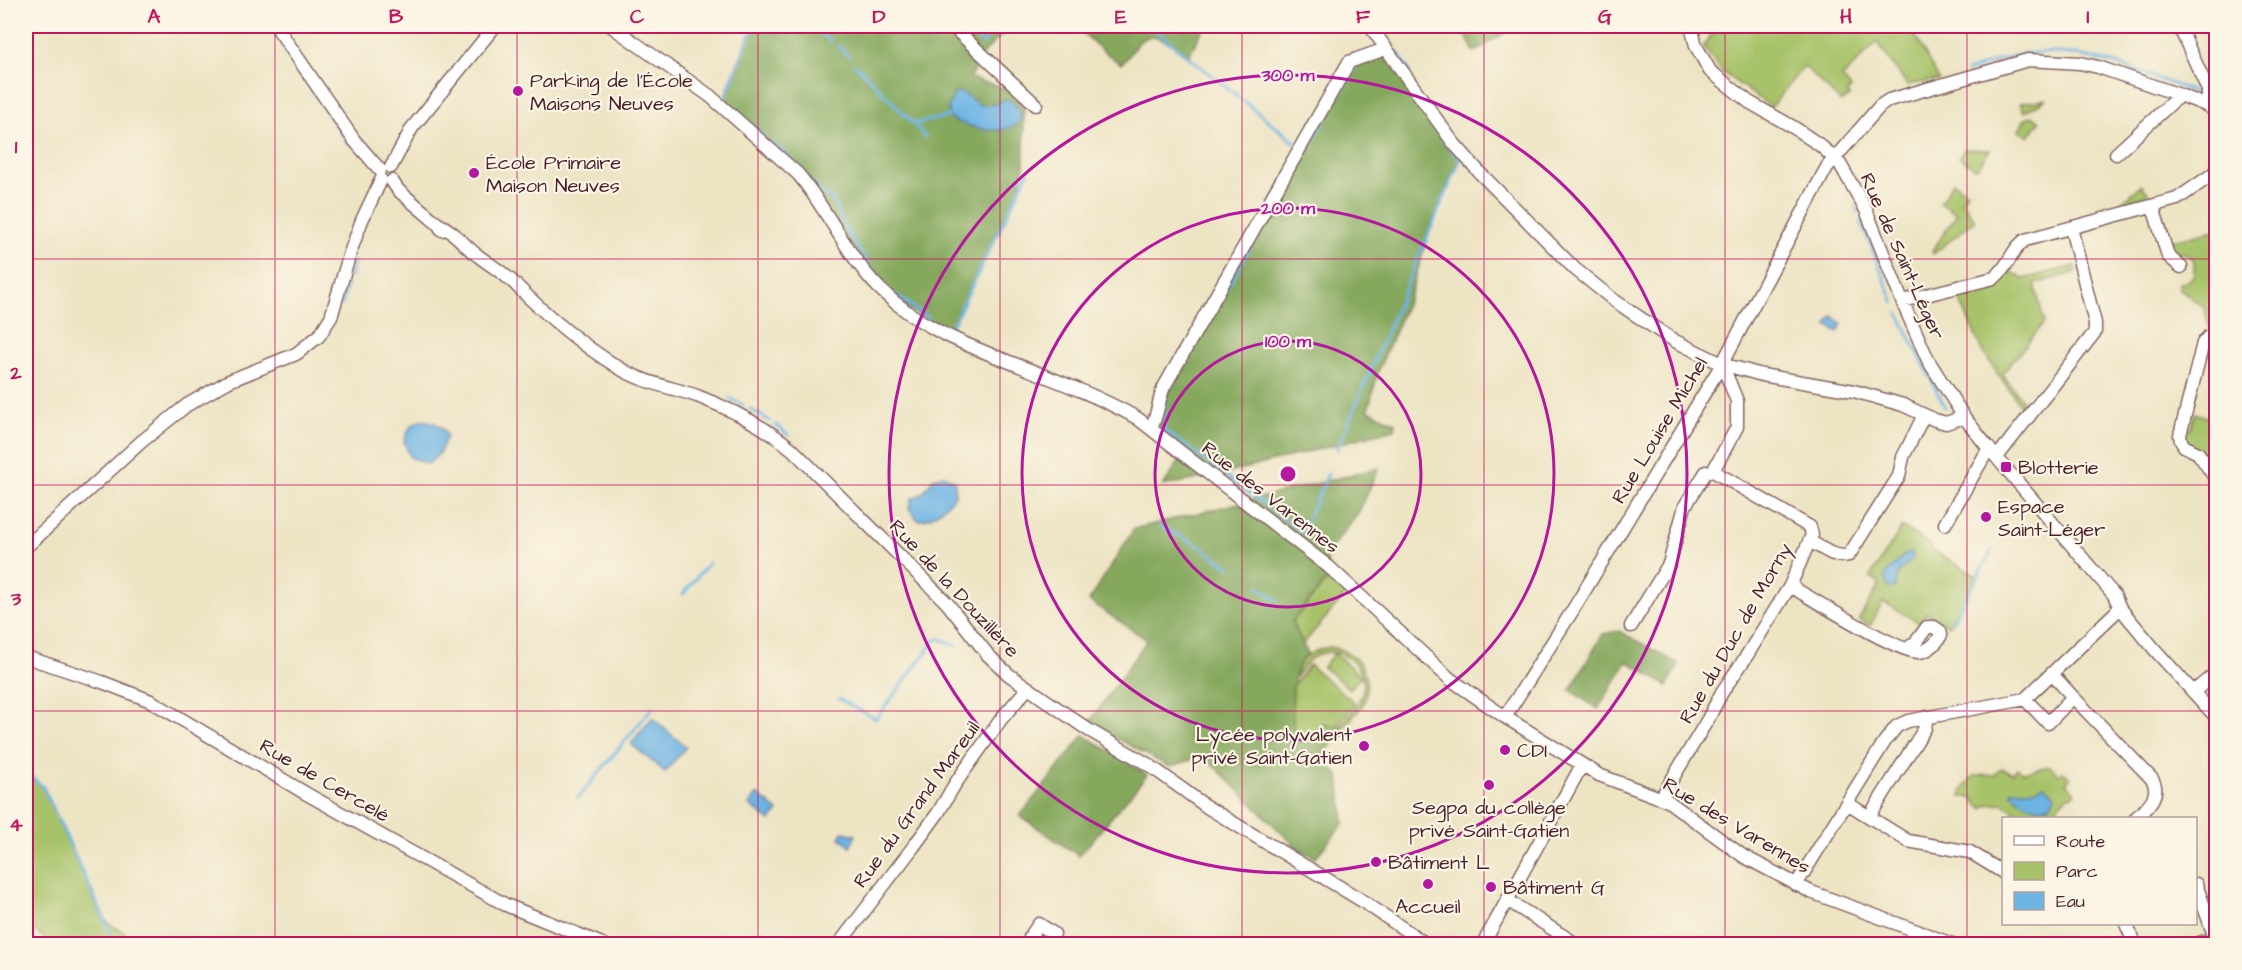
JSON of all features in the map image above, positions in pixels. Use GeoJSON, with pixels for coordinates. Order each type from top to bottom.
{"type":"FeatureCollection","features":[{"type":"Feature","properties":{"kind":"street","name":"Rue de la Douzillère"},"geometry":{"type":"LineString","coordinates":[[276,26],[354,140],[400,192],[438,224],[461,239],[469,249],[516,285],[523,294],[549,315],[618,368],[639,378],[717,405],[773,434],[792,449],[947,603],[988,655],[1027,689],[1101,738],[1149,765],[1207,807],[1362,900],[1426,945]]}},
{"type":"Feature","properties":{"kind":"street"},"geometry":{"type":"LineString","coordinates":[[26,547],[141,442],[188,405],[229,381],[296,354],[319,336],[332,317],[362,220],[412,128],[495,26]]}},
{"type":"Feature","properties":{"kind":"street","name":"Rue des Varennes"},"geometry":{"type":"LineString","coordinates":[[610,26],[710,96],[798,174],[815,195],[869,277],[899,306],[949,338],[1104,401],[1137,418],[1329,567],[1450,679],[1505,717],[1582,765],[1614,782],[1661,798],[1681,809],[1729,847],[1810,892],[1952,945]]}},
{"type":"Feature","properties":{"kind":"street"},"geometry":{"type":"LineString","coordinates":[[952,26],[1036,105]]}},
{"type":"Feature","properties":{"kind":"street"},"geometry":{"type":"LineString","coordinates":[[1370,26],[1427,107],[1468,160],[1575,268],[1615,301],[1655,328],[1675,341],[1722,364],[1762,375],[1854,391],[1903,405],[1946,423],[1964,417]]}},
{"type":"Feature","properties":{"kind":"street","name":"Rue de Saint-Léger"},"geometry":{"type":"LineString","coordinates":[[1691,26],[1696,46],[1710,71],[1749,102],[1794,127],[1835,158],[1866,210],[1928,360],[1964,417],[2115,595],[2120,608],[2217,717]]}},
{"type":"Feature","properties":{"kind":"street"},"geometry":{"type":"LineString","coordinates":[[2179,26],[2208,90],[2212,109]]}},
{"type":"Feature","properties":{"kind":"street"},"geometry":{"type":"LineString","coordinates":[[1151,428],[1157,416],[1159,400],[1164,387],[1349,62],[1385,49]]}},
{"type":"Feature","properties":{"kind":"street","name":"Rue Louise Michel"},"geometry":{"type":"LineString","coordinates":[[1505,717],[1722,364],[1827,167],[1870,116],[1889,100],[2028,60],[2058,61],[2098,67],[2180,95],[2212,109]]}},
{"type":"Feature","properties":{"kind":"street"},"geometry":{"type":"LineString","coordinates":[[2116,154],[2180,95]]}},
{"type":"Feature","properties":{"kind":"street"},"geometry":{"type":"LineString","coordinates":[[1902,301],[1994,278],[2005,270],[2014,251],[2025,240],[2177,199],[2217,172]]}},
{"type":"Feature","properties":{"kind":"street"},"geometry":{"type":"LineString","coordinates":[[2153,207],[2168,256],[2181,267]]}},
{"type":"Feature","properties":{"kind":"street"},"geometry":{"type":"LineString","coordinates":[[1945,525],[1993,452],[2095,332],[2095,323],[2071,228]]}},
{"type":"Feature","properties":{"kind":"street"},"geometry":{"type":"LineString","coordinates":[[2217,336],[2208,337],[2203,343],[2180,435],[2184,446],[2198,453],[2217,479]]}},
{"type":"Feature","properties":{"kind":"street"},"geometry":{"type":"LineString","coordinates":[[1631,626],[1669,564],[1685,506],[1706,472],[1713,471],[1737,427],[1737,401],[1722,364]]}},
{"type":"Feature","properties":{"kind":"street"},"geometry":{"type":"LineString","coordinates":[[1810,541],[1837,556],[1849,555],[1899,476],[1903,457],[1924,415]]}},
{"type":"Feature","properties":{"kind":"street","name":"Rue du Duc de Morny"},"geometry":{"type":"LineString","coordinates":[[1661,798],[1722,692],[1790,586],[1812,535],[1810,527],[1713,471]]}},
{"type":"Feature","properties":{"kind":"street"},"geometry":{"type":"LineString","coordinates":[[1790,586],[1890,643],[1907,649]]}},
{"type":"Feature","properties":{"kind":"street"},"geometry":{"type":"LineString","coordinates":[[1796,885],[1893,730],[1902,723],[1927,717],[2025,699],[2120,608]]}},
{"type":"Feature","properties":{"kind":"street","name":"Rue de Cercelé"},"geometry":{"type":"LineString","coordinates":[[26,657],[152,701],[305,793],[499,901],[602,945]]}},
{"type":"Feature","properties":{"kind":"street"},"geometry":{"type":"LineString","coordinates":[[2193,692],[2217,673]]}},
{"type":"Feature","properties":{"kind":"street"},"geometry":{"type":"LineString","coordinates":[[2052,674],[2154,783],[2156,792],[2152,801],[2138,817]]}},
{"type":"Feature","properties":{"kind":"street","name":"Rue du Grand Mareuil"},"geometry":{"type":"LineString","coordinates":[[839,945],[926,830],[955,784],[1002,718],[1027,689]]}},
{"type":"Feature","properties":{"kind":"street"},"geometry":{"type":"LineString","coordinates":[[2025,699],[2048,723],[2073,697]]}},
{"type":"Feature","properties":{"kind":"street"},"geometry":{"type":"LineString","coordinates":[[1869,817],[1925,728],[1927,717]]}},
{"type":"Feature","properties":{"kind":"street"},"geometry":{"type":"LineString","coordinates":[[1483,945],[1582,765]]}},
{"type":"Feature","properties":{"kind":"street"},"geometry":{"type":"LineString","coordinates":[[1847,803],[1908,841],[1970,852],[2002,872]]}},
{"type":"Feature","properties":{"kind":"street"},"geometry":{"type":"LineString","coordinates":[[2196,945],[2216,938],[2197,882]]}},
{"type":"Feature","properties":{"kind":"street"},"geometry":{"type":"LineString","coordinates":[[1507,900],[1576,945]]}},
{"type":"Feature","properties":{"kind":"street"},"geometry":{"type":"LineString","coordinates":[[1036,945],[1030,937],[1039,924],[1054,934],[1046,945]]}},
{"type":"Feature","properties":{"kind":"street"},"geometry":{"type":"LineString","coordinates":[[2126,925],[2136,945]]}},
{"type":"Feature","properties":{"kind":"green space"},"geometry":{"type":"Polygon","coordinates":[[[753,26],[1010,26],[982,55],[970,78],[1011,90],[1024,108],[1024,167],[1017,196],[949,332],[889,298],[810,188],[721,105],[753,26]]]}},
{"type":"Feature","properties":{"kind":"green space"},"geometry":{"type":"Polygon","coordinates":[[[1075,26],[1205,26],[1188,57],[1163,40],[1150,37],[1137,44],[1121,64],[1075,26]]]}},
{"type":"Feature","properties":{"kind":"green space"},"geometry":{"type":"Polygon","coordinates":[[[1461,26],[1516,26],[1474,52],[1461,26]]]}},
{"type":"Feature","properties":{"kind":"green space"},"geometry":{"type":"Polygon","coordinates":[[[1719,26],[1910,26],[1939,80],[1907,85],[1877,42],[1842,77],[1851,88],[1847,92],[1850,96],[1841,102],[1804,66],[1771,107],[1722,72],[1703,46],[1719,26]]]}},
{"type":"Feature","properties":{"kind":"green space"},"geometry":{"type":"Polygon","coordinates":[[[1384,56],[1463,154],[1430,229],[1409,298],[1379,369],[1368,410],[1396,423],[1395,429],[1224,474],[1163,486],[1184,454],[1160,435],[1157,416],[1165,387],[1351,63],[1384,56]]]}},
{"type":"Feature","properties":{"kind":"green space"},"geometry":{"type":"Polygon","coordinates":[[[2047,99],[2024,112],[2020,103],[2047,99]]]}},
{"type":"Feature","properties":{"kind":"green space"},"geometry":{"type":"Polygon","coordinates":[[[2031,116],[2040,121],[2029,137],[2019,130],[2025,119],[2031,116]]]}},
{"type":"Feature","properties":{"kind":"green space"},"geometry":{"type":"Polygon","coordinates":[[[1964,149],[1990,150],[1975,168],[1959,157],[1964,149]]]}},
{"type":"Feature","properties":{"kind":"green space"},"geometry":{"type":"Polygon","coordinates":[[[1953,182],[1967,192],[1962,201],[1975,220],[1933,254],[1932,251],[1957,214],[1940,203],[1953,182]]]}},
{"type":"Feature","properties":{"kind":"green space"},"geometry":{"type":"Polygon","coordinates":[[[2142,185],[2153,200],[2147,203],[2145,196],[2133,199],[2134,206],[2111,211],[2142,185]]]}},
{"type":"Feature","properties":{"kind":"green space"},"geometry":{"type":"Polygon","coordinates":[[[2216,230],[2214,318],[2216,329],[2210,330],[2204,307],[2180,290],[2179,283],[2187,282],[2194,275],[2194,260],[2184,253],[2172,252],[2168,241],[2216,230]]]}},
{"type":"Feature","properties":{"kind":"green space"},"geometry":{"type":"Polygon","coordinates":[[[2075,266],[2077,272],[2035,284],[2044,323],[2002,374],[2029,409],[2026,413],[1980,346],[1958,296],[1954,294],[1965,290],[1968,297],[1991,291],[1989,284],[2002,280],[2010,271],[2023,279],[2075,266]]]}},
{"type":"Feature","properties":{"kind":"green space"},"geometry":{"type":"Polygon","coordinates":[[[2195,413],[2216,420],[2204,454],[2186,442],[2184,428],[2190,429],[2195,413]]]}},
{"type":"Feature","properties":{"kind":"green space"},"geometry":{"type":"Polygon","coordinates":[[[1379,468],[1358,514],[1325,556],[1331,575],[1292,622],[1308,654],[1296,672],[1292,696],[1295,744],[1310,738],[1324,723],[1344,728],[1322,757],[1339,776],[1344,823],[1315,858],[1296,847],[1204,756],[1169,767],[1089,723],[1147,640],[1089,601],[1134,529],[1379,468]]]}},
{"type":"Feature","properties":{"kind":"green space"},"geometry":{"type":"Polygon","coordinates":[[[1902,527],[1931,545],[1932,550],[1977,576],[1949,626],[1926,613],[1920,623],[1883,602],[1870,626],[1859,619],[1880,584],[1870,577],[1902,527]]]}},
{"type":"Feature","properties":{"kind":"green space"},"geometry":{"type":"Polygon","coordinates":[[[1331,575],[1349,591],[1303,644],[1292,622],[1331,575]]]}},
{"type":"Feature","properties":{"kind":"green space"},"geometry":{"type":"Polygon","coordinates":[[[1619,631],[1679,664],[1667,686],[1627,661],[1598,709],[1570,690],[1603,634],[1619,631]]]}},
{"type":"Feature","properties":{"kind":"green space"},"geometry":{"type":"Polygon","coordinates":[[[1330,647],[1350,654],[1362,667],[1366,684],[1363,705],[1292,790],[1275,795],[1253,792],[1233,776],[1233,754],[1238,740],[1299,662],[1313,652],[1330,647]],[[1337,653],[1319,654],[1310,659],[1239,748],[1238,761],[1241,773],[1246,782],[1254,788],[1263,792],[1274,792],[1296,781],[1340,727],[1324,723],[1310,738],[1295,744],[1293,686],[1309,665],[1355,703],[1338,724],[1340,726],[1356,706],[1363,690],[1361,674],[1352,661],[1337,653]]]}},
{"type":"Feature","properties":{"kind":"green space"},"geometry":{"type":"Polygon","coordinates":[[[1334,653],[1361,676],[1350,689],[1323,667],[1334,653]]]}},
{"type":"Feature","properties":{"kind":"green space"},"geometry":{"type":"Polygon","coordinates":[[[1084,735],[1147,775],[1079,856],[1020,816],[1084,735]]]}},
{"type":"Feature","properties":{"kind":"green space"},"geometry":{"type":"Polygon","coordinates":[[[2050,766],[2059,774],[2063,771],[2070,778],[2066,783],[2075,792],[2067,796],[2048,817],[2036,817],[2026,811],[2021,816],[2002,803],[1986,805],[1983,808],[1973,797],[1961,797],[1962,791],[1973,776],[1995,775],[2001,768],[2013,773],[2017,768],[2023,772],[2050,766]]]}},
{"type":"Feature","properties":{"kind":"green space"},"geometry":{"type":"Polygon","coordinates":[[[26,772],[43,787],[102,915],[109,924],[145,944],[51,944],[26,923],[26,772]]]}},
{"type":"Feature","properties":{"kind":"water"},"geometry":{"type":"Polygon","coordinates":[[[961,92],[980,105],[993,105],[1006,99],[1013,102],[1021,113],[1019,123],[1003,130],[986,130],[953,120],[949,116],[948,108],[955,93],[961,92]]]}},
{"type":"Feature","properties":{"kind":"water"},"geometry":{"type":"Polygon","coordinates":[[[1833,316],[1842,324],[1838,332],[1827,325],[1833,316]]]}},
{"type":"Feature","properties":{"kind":"water"},"geometry":{"type":"Polygon","coordinates":[[[423,420],[438,425],[447,437],[438,455],[428,464],[410,457],[404,442],[410,428],[423,420]]]}},
{"type":"Feature","properties":{"kind":"water"},"geometry":{"type":"Polygon","coordinates":[[[944,475],[955,481],[955,495],[934,515],[918,520],[909,508],[912,498],[922,494],[934,478],[944,475]]]}},
{"type":"Feature","properties":{"kind":"water"},"geometry":{"type":"Polygon","coordinates":[[[1912,553],[1913,559],[1899,571],[1895,587],[1889,588],[1886,585],[1885,575],[1903,556],[1912,553]]]}},
{"type":"Feature","properties":{"kind":"water"},"geometry":{"type":"Polygon","coordinates":[[[652,718],[686,747],[665,772],[632,745],[652,718]]]}},
{"type":"Feature","properties":{"kind":"water"},"geometry":{"type":"Polygon","coordinates":[[[2044,785],[2055,795],[2052,802],[2042,808],[2029,805],[2011,793],[2012,790],[2034,790],[2044,785]]]}},
{"type":"Feature","properties":{"kind":"water"},"geometry":{"type":"Polygon","coordinates":[[[757,794],[778,811],[770,821],[749,805],[757,794]]]}},
{"type":"Feature","properties":{"kind":"water"},"geometry":{"type":"Polygon","coordinates":[[[843,832],[856,835],[850,847],[840,838],[843,832]]]}},
{"type":"Feature","properties":{"kind":"waterway"},"geometry":{"type":"LineString","coordinates":[[724,101],[754,26]]}},
{"type":"Feature","properties":{"kind":"waterway"},"geometry":{"type":"LineString","coordinates":[[935,26],[939,34]]}},
{"type":"Feature","properties":{"kind":"waterway"},"geometry":{"type":"LineString","coordinates":[[970,32],[983,44],[993,26]]}},
{"type":"Feature","properties":{"kind":"waterway"},"geometry":{"type":"LineString","coordinates":[[1150,26],[1296,143]]}},
{"type":"Feature","properties":{"kind":"waterway"},"geometry":{"type":"LineString","coordinates":[[813,28],[831,41]]}},
{"type":"Feature","properties":{"kind":"waterway"},"geometry":{"type":"LineString","coordinates":[[838,46],[849,56]]}},
{"type":"Feature","properties":{"kind":"waterway"},"geometry":{"type":"LineString","coordinates":[[283,47],[348,143]]}},
{"type":"Feature","properties":{"kind":"waterway"},"geometry":{"type":"LineString","coordinates":[[1397,51],[1410,72]]}},
{"type":"Feature","properties":{"kind":"waterway"},"geometry":{"type":"LineString","coordinates":[[1967,72],[2017,56],[2056,53],[2099,60],[2204,96],[2204,93]]}},
{"type":"Feature","properties":{"kind":"waterway"},"geometry":{"type":"LineString","coordinates":[[855,64],[914,124],[949,116]]}},
{"type":"Feature","properties":{"kind":"waterway"},"geometry":{"type":"LineString","coordinates":[[1208,321],[1355,67]]}},
{"type":"Feature","properties":{"kind":"waterway"},"geometry":{"type":"LineString","coordinates":[[1419,104],[1432,126]]}},
{"type":"Feature","properties":{"kind":"waterway"},"geometry":{"type":"LineString","coordinates":[[751,125],[764,136]]}},
{"type":"Feature","properties":{"kind":"waterway"},"geometry":{"type":"LineString","coordinates":[[915,125],[925,137]]}},
{"type":"Feature","properties":{"kind":"waterway"},"geometry":{"type":"LineString","coordinates":[[1337,449],[1460,160],[1436,131]]}},
{"type":"Feature","properties":{"kind":"waterway"},"geometry":{"type":"LineString","coordinates":[[772,142],[799,167]]}},
{"type":"Feature","properties":{"kind":"waterway"},"geometry":{"type":"LineString","coordinates":[[949,332],[1028,172]]}},
{"type":"Feature","properties":{"kind":"waterway"},"geometry":{"type":"LineString","coordinates":[[811,181],[820,192],[832,199],[844,226],[875,275]]}},
{"type":"Feature","properties":{"kind":"waterway"},"geometry":{"type":"LineString","coordinates":[[1856,206],[1858,212]]}},
{"type":"Feature","properties":{"kind":"waterway"},"geometry":{"type":"LineString","coordinates":[[1861,221],[1894,303]]}},
{"type":"Feature","properties":{"kind":"waterway"},"geometry":{"type":"LineString","coordinates":[[350,277],[354,262]]}},
{"type":"Feature","properties":{"kind":"waterway"},"geometry":{"type":"LineString","coordinates":[[342,305],[347,285]]}},
{"type":"Feature","properties":{"kind":"waterway"},"geometry":{"type":"LineString","coordinates":[[893,293],[929,319]]}},
{"type":"Feature","properties":{"kind":"waterway"},"geometry":{"type":"LineString","coordinates":[[1898,313],[1945,407]]}},
{"type":"Feature","properties":{"kind":"waterway"},"geometry":{"type":"LineString","coordinates":[[729,398],[743,405]]}},
{"type":"Feature","properties":{"kind":"waterway"},"geometry":{"type":"LineString","coordinates":[[1165,401],[1164,430],[1302,532],[1328,474]]}},
{"type":"Feature","properties":{"kind":"waterway"},"geometry":{"type":"LineString","coordinates":[[750,409],[770,421]]}},
{"type":"Feature","properties":{"kind":"waterway"},"geometry":{"type":"LineString","coordinates":[[776,425],[788,435]]}},
{"type":"Feature","properties":{"kind":"waterway"},"geometry":{"type":"LineString","coordinates":[[1160,526],[1201,547],[1231,568]]}},
{"type":"Feature","properties":{"kind":"waterway"},"geometry":{"type":"LineString","coordinates":[[897,542],[958,604],[980,635]]}},
{"type":"Feature","properties":{"kind":"waterway"},"geometry":{"type":"LineString","coordinates":[[1952,622],[1992,550]]}},
{"type":"Feature","properties":{"kind":"waterway"},"geometry":{"type":"LineString","coordinates":[[683,594],[709,563]]}},
{"type":"Feature","properties":{"kind":"waterway"},"geometry":{"type":"LineString","coordinates":[[1258,587],[1277,600]]}},
{"type":"Feature","properties":{"kind":"waterway"},"geometry":{"type":"LineString","coordinates":[[839,699],[876,719],[935,640],[939,639],[957,645]]}},
{"type":"Feature","properties":{"kind":"waterway"},"geometry":{"type":"LineString","coordinates":[[578,798],[652,708]]}},
{"type":"Feature","properties":{"kind":"waterway"},"geometry":{"type":"LineString","coordinates":[[26,772],[43,787],[116,944]]}},
{"type":"Feature","properties":{"kind":"waterway"},"geometry":{"type":"LineString","coordinates":[[522,918],[540,926]]}},
{"type":"Feature","properties":{"kind":"waterway"},"geometry":{"type":"LineString","coordinates":[[552,930],[585,944]]}},
{"type":"Feature","properties":{"kind":"place","name":"Parking de l'École Maisons Neuves"},"geometry":{"type":"Point","coordinates":[518,91]}},
{"type":"Feature","properties":{"kind":"place","name":"École Primaire Maison Neuves"},"geometry":{"type":"Point","coordinates":[474,173]}},
{"type":"Feature","properties":{"kind":"place","name":"Blotterie"},"geometry":{"type":"Point","coordinates":[2006,467]}},
{"type":"Feature","properties":{"kind":"place","name":"Espace Saint-Léger"},"geometry":{"type":"Point","coordinates":[1986,517]}},
{"type":"Feature","properties":{"kind":"place","name":"Lycée polyvalent privé Saint-Gatien"},"geometry":{"type":"Point","coordinates":[1364,746]}},
{"type":"Feature","properties":{"kind":"place","name":"CDI"},"geometry":{"type":"Point","coordinates":[1505,750]}},
{"type":"Feature","properties":{"kind":"place","name":"Segpa du collège privé Saint-Gatien"},"geometry":{"type":"Point","coordinates":[1489,785]}},
{"type":"Feature","properties":{"kind":"place","name":"Bâtiment L"},"geometry":{"type":"Point","coordinates":[1376,862]}},
{"type":"Feature","properties":{"kind":"place","name":"Accueil"},"geometry":{"type":"Point","coordinates":[1428,884]}},
{"type":"Feature","properties":{"kind":"place","name":"Bâtiment G"},"geometry":{"type":"Point","coordinates":[1491,887]}}]}
